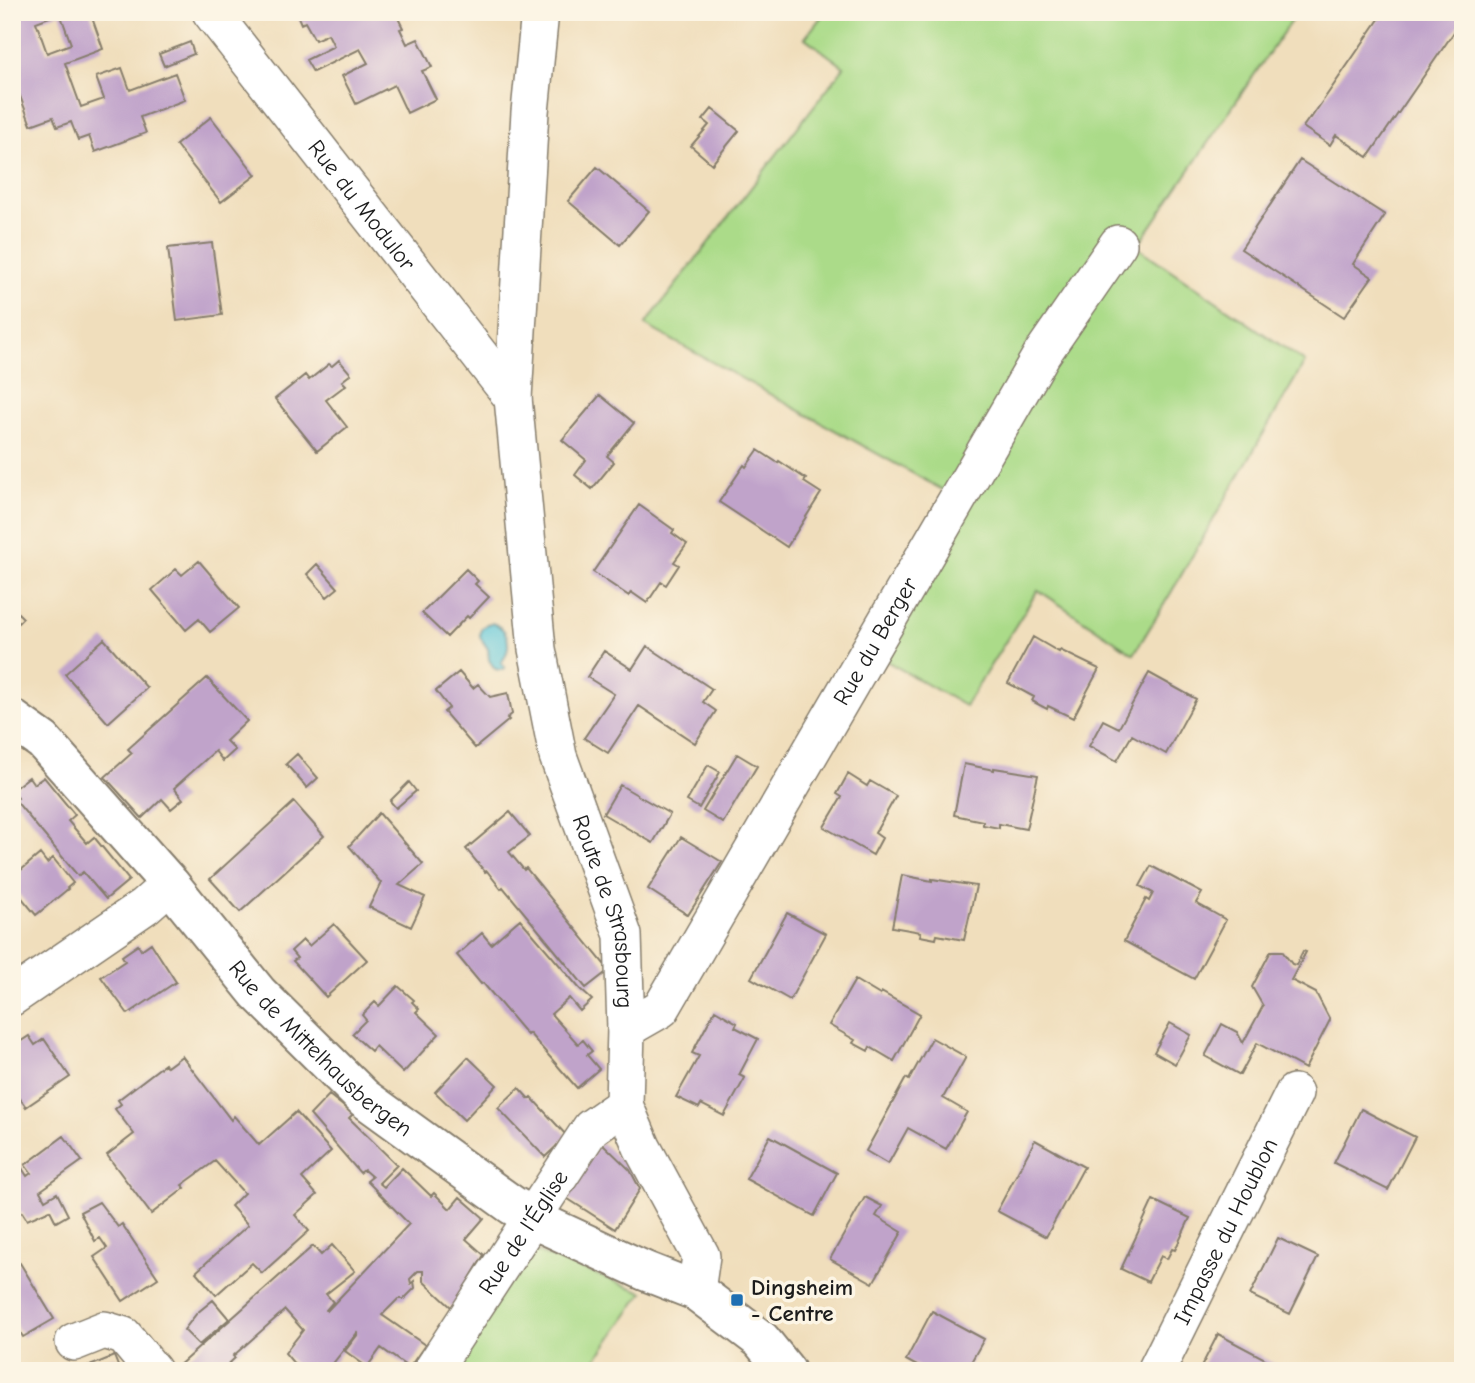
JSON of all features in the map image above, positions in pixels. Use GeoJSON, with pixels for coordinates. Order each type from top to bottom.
{"type":"FeatureCollection","features":[{"type":"Feature","properties":{"kind":"street","name":"Rue du Modulor"},"geometry":{"type":"LineString","coordinates":[[211,12],[513,398]]}},
{"type":"Feature","properties":{"kind":"street","name":"Route de Strasbourg"},"geometry":{"type":"LineString","coordinates":[[540,12],[530,112],[513,398],[537,649],[558,756],[623,935],[626,1029],[624,1105],[642,1147],[701,1256],[696,1291]]}},
{"type":"Feature","properties":{"kind":"street","name":"Rue du Berger"},"geometry":{"type":"LineString","coordinates":[[626,1029],[661,1009],[1042,354],[1118,244]]}},
{"type":"Feature","properties":{"kind":"street","name":"Rue de Mittelhausbergen"},"geometry":{"type":"LineString","coordinates":[[12,719],[43,741],[170,884],[258,993],[363,1098],[512,1205],[548,1226],[645,1271],[696,1291]]}},
{"type":"Feature","properties":{"kind":"street"},"geometry":{"type":"LineString","coordinates":[[12,998],[145,906],[170,884]]}},
{"type":"Feature","properties":{"kind":"street","name":"Impasse du Houblon"},"geometry":{"type":"LineString","coordinates":[[1156,1371],[1294,1093]]}},
{"type":"Feature","properties":{"kind":"street","name":"Rue de l'Église"},"geometry":{"type":"LineString","coordinates":[[432,1371],[591,1128],[624,1105]]}},
{"type":"Feature","properties":{"kind":"street"},"geometry":{"type":"LineString","coordinates":[[696,1291],[761,1340],[786,1371]]}},
{"type":"Feature","properties":{"kind":"street"},"geometry":{"type":"LineString","coordinates":[[74,1342],[104,1330],[124,1336],[153,1371]]}},
{"type":"Feature","properties":{"kind":"green space"},"geometry":{"type":"Polygon","coordinates":[[[825,12],[1297,12],[1137,247],[1305,362],[1134,654],[1038,590],[965,706],[883,659],[968,504],[645,325],[844,67],[805,38],[825,12]]]}},
{"type":"Feature","properties":{"kind":"green space"},"geometry":{"type":"Polygon","coordinates":[[[526,1248],[643,1292],[588,1371],[448,1371],[526,1248]]]}},
{"type":"Feature","properties":{"kind":"water"},"geometry":{"type":"Polygon","coordinates":[[[491,623],[503,629],[508,640],[507,652],[501,663],[505,668],[501,670],[495,669],[489,660],[488,649],[480,637],[481,629],[491,623]]]}},
{"type":"Feature","properties":{"kind":"building"},"geometry":{"type":"Polygon","coordinates":[[[12,12],[90,12],[103,49],[65,63],[81,107],[104,99],[96,77],[122,68],[130,90],[175,73],[185,100],[140,117],[146,133],[95,152],[89,136],[78,140],[71,122],[57,127],[53,117],[31,125],[12,75],[12,12]],[[60,13],[36,22],[47,53],[71,44],[60,13]]]}},
{"type":"Feature","properties":{"kind":"building"},"geometry":{"type":"Polygon","coordinates":[[[296,12],[395,12],[407,44],[418,39],[432,67],[422,71],[436,99],[407,113],[394,85],[356,104],[342,76],[368,63],[360,49],[313,72],[306,60],[334,46],[328,34],[315,40],[305,22],[301,24],[296,12]]]}},
{"type":"Feature","properties":{"kind":"building"},"geometry":{"type":"Polygon","coordinates":[[[1384,12],[1463,12],[1463,19],[1368,157],[1336,135],[1330,145],[1303,127],[1384,12]]]}},
{"type":"Feature","properties":{"kind":"building"},"geometry":{"type":"Polygon","coordinates":[[[190,42],[194,54],[164,66],[159,54],[190,42]]]}},
{"type":"Feature","properties":{"kind":"building"},"geometry":{"type":"Polygon","coordinates":[[[712,109],[739,131],[712,164],[691,146],[709,125],[703,120],[712,109]]]}},
{"type":"Feature","properties":{"kind":"building"},"geometry":{"type":"Polygon","coordinates":[[[211,117],[256,175],[221,202],[176,145],[211,117]]]}},
{"type":"Feature","properties":{"kind":"building"},"geometry":{"type":"Polygon","coordinates":[[[1300,160],[1385,215],[1353,264],[1372,277],[1344,317],[1241,249],[1300,160]]]}},
{"type":"Feature","properties":{"kind":"building"},"geometry":{"type":"Polygon","coordinates":[[[597,167],[649,211],[620,245],[568,201],[597,167]]]}},
{"type":"Feature","properties":{"kind":"building"},"geometry":{"type":"Polygon","coordinates":[[[212,243],[222,315],[177,321],[168,248],[212,243]]]}},
{"type":"Feature","properties":{"kind":"building"},"geometry":{"type":"Polygon","coordinates":[[[339,360],[351,374],[342,381],[346,385],[326,400],[347,427],[317,451],[275,399],[305,375],[309,380],[329,364],[332,366],[339,360]]]}},
{"type":"Feature","properties":{"kind":"building"},"geometry":{"type":"Polygon","coordinates":[[[600,395],[634,423],[607,456],[614,462],[592,489],[575,475],[586,460],[562,440],[600,395]]]}},
{"type":"Feature","properties":{"kind":"building"},"geometry":{"type":"Polygon","coordinates":[[[758,450],[806,479],[804,482],[821,493],[787,547],[719,502],[744,465],[746,467],[758,450]]]}},
{"type":"Feature","properties":{"kind":"building"},"geometry":{"type":"Polygon","coordinates":[[[639,505],[674,530],[672,533],[687,544],[674,562],[679,565],[666,585],[661,582],[647,603],[631,592],[629,596],[593,572],[639,505]]]}},
{"type":"Feature","properties":{"kind":"building"},"geometry":{"type":"Polygon","coordinates":[[[199,561],[239,608],[210,632],[199,619],[186,630],[152,590],[176,569],[182,575],[199,561]]]}},
{"type":"Feature","properties":{"kind":"building"},"geometry":{"type":"Polygon","coordinates":[[[317,564],[338,588],[327,597],[307,574],[317,564]]]}},
{"type":"Feature","properties":{"kind":"building"},"geometry":{"type":"Polygon","coordinates":[[[466,569],[478,581],[475,584],[489,597],[447,637],[422,613],[466,569]]]}},
{"type":"Feature","properties":{"kind":"building"},"geometry":{"type":"Polygon","coordinates":[[[12,607],[23,618],[12,629],[12,607]]]}},
{"type":"Feature","properties":{"kind":"building"},"geometry":{"type":"Polygon","coordinates":[[[1033,637],[1059,652],[1060,650],[1099,669],[1073,718],[1032,701],[1034,697],[1008,683],[1033,637]]]}},
{"type":"Feature","properties":{"kind":"building"},"geometry":{"type":"Polygon","coordinates":[[[104,639],[147,688],[108,723],[65,674],[104,639]]]}},
{"type":"Feature","properties":{"kind":"building"},"geometry":{"type":"Polygon","coordinates":[[[647,646],[712,689],[703,702],[716,711],[695,743],[639,706],[608,753],[584,738],[614,694],[587,677],[604,651],[632,669],[647,646]]]}},
{"type":"Feature","properties":{"kind":"building"},"geometry":{"type":"Polygon","coordinates":[[[459,672],[473,688],[478,684],[490,697],[508,693],[512,714],[507,718],[509,720],[475,748],[444,712],[449,708],[436,691],[459,672]]]}},
{"type":"Feature","properties":{"kind":"building"},"geometry":{"type":"Polygon","coordinates":[[[1149,673],[1196,699],[1166,754],[1132,735],[1117,761],[1089,746],[1103,720],[1119,728],[1149,673]]]}},
{"type":"Feature","properties":{"kind":"building"},"geometry":{"type":"Polygon","coordinates":[[[207,678],[247,721],[226,741],[235,750],[223,761],[215,751],[174,788],[183,799],[171,809],[162,799],[142,818],[105,777],[132,753],[128,749],[207,678]]]}},
{"type":"Feature","properties":{"kind":"building"},"geometry":{"type":"Polygon","coordinates":[[[297,754],[318,778],[307,788],[286,764],[297,754]]]}},
{"type":"Feature","properties":{"kind":"building"},"geometry":{"type":"Polygon","coordinates":[[[737,754],[757,766],[723,823],[703,811],[737,754]]]}},
{"type":"Feature","properties":{"kind":"building"},"geometry":{"type":"Polygon","coordinates":[[[964,764],[1038,775],[1026,829],[999,824],[999,828],[983,825],[983,821],[954,815],[964,764]]]}},
{"type":"Feature","properties":{"kind":"building"},"geometry":{"type":"Polygon","coordinates":[[[708,765],[720,772],[699,808],[687,801],[708,765]]]}},
{"type":"Feature","properties":{"kind":"building"},"geometry":{"type":"Polygon","coordinates":[[[848,774],[867,786],[870,781],[896,796],[875,833],[882,838],[873,855],[824,827],[842,797],[837,794],[848,774]]]}},
{"type":"Feature","properties":{"kind":"building"},"geometry":{"type":"Polygon","coordinates":[[[29,777],[34,784],[44,777],[75,815],[68,821],[87,843],[94,837],[129,880],[106,899],[83,872],[78,876],[15,800],[18,798],[12,790],[29,777]]]}},
{"type":"Feature","properties":{"kind":"building"},"geometry":{"type":"Polygon","coordinates":[[[409,782],[416,791],[396,808],[390,801],[409,782]]]}},
{"type":"Feature","properties":{"kind":"building"},"geometry":{"type":"Polygon","coordinates":[[[620,785],[670,814],[653,843],[603,814],[620,785]]]}},
{"type":"Feature","properties":{"kind":"building"},"geometry":{"type":"Polygon","coordinates":[[[294,802],[324,836],[240,912],[210,879],[294,802]]]}},
{"type":"Feature","properties":{"kind":"building"},"geometry":{"type":"Polygon","coordinates":[[[510,812],[530,836],[509,852],[524,870],[526,868],[609,970],[586,988],[503,887],[501,889],[466,849],[510,812]]]}},
{"type":"Feature","properties":{"kind":"building"},"geometry":{"type":"Polygon","coordinates":[[[379,813],[423,864],[399,885],[425,897],[411,927],[369,907],[381,883],[349,846],[379,813]]]}},
{"type":"Feature","properties":{"kind":"building"},"geometry":{"type":"Polygon","coordinates":[[[681,837],[722,862],[688,915],[648,889],[681,837]]]}},
{"type":"Feature","properties":{"kind":"building"},"geometry":{"type":"Polygon","coordinates":[[[40,854],[47,863],[53,858],[73,883],[36,915],[12,886],[12,860],[21,870],[40,854]]]}},
{"type":"Feature","properties":{"kind":"building"},"geometry":{"type":"Polygon","coordinates":[[[1151,866],[1202,893],[1196,903],[1226,920],[1194,979],[1124,941],[1146,899],[1149,901],[1153,893],[1140,886],[1151,866]]]}},
{"type":"Feature","properties":{"kind":"building"},"geometry":{"type":"Polygon","coordinates":[[[902,875],[976,886],[964,940],[937,935],[936,939],[920,936],[921,932],[892,927],[902,875]]]}},
{"type":"Feature","properties":{"kind":"building"},"geometry":{"type":"Polygon","coordinates":[[[787,913],[826,934],[790,1000],[751,978],[787,913]]]}},
{"type":"Feature","properties":{"kind":"building"},"geometry":{"type":"Polygon","coordinates":[[[520,919],[592,1000],[580,1011],[569,998],[551,1014],[578,1044],[583,1040],[592,1051],[587,1055],[599,1069],[577,1088],[457,955],[482,933],[491,944],[520,919]]]}},
{"type":"Feature","properties":{"kind":"building"},"geometry":{"type":"Polygon","coordinates":[[[334,924],[367,960],[326,997],[293,961],[297,958],[291,951],[303,940],[309,946],[334,924]]]}},
{"type":"Feature","properties":{"kind":"building"},"geometry":{"type":"Polygon","coordinates":[[[151,943],[176,982],[128,1014],[101,977],[125,961],[122,956],[138,945],[141,950],[151,943]]]}},
{"type":"Feature","properties":{"kind":"building"},"geometry":{"type":"Polygon","coordinates":[[[1271,951],[1282,951],[1292,964],[1296,965],[1303,951],[1306,952],[1291,980],[1316,993],[1330,1020],[1305,1069],[1257,1043],[1240,1075],[1205,1056],[1222,1024],[1237,1032],[1243,1043],[1263,1006],[1252,987],[1271,951]]]}},
{"type":"Feature","properties":{"kind":"building"},"geometry":{"type":"Polygon","coordinates":[[[855,980],[920,1014],[894,1061],[870,1047],[868,1051],[853,1043],[855,1040],[829,1025],[855,980]]]}},
{"type":"Feature","properties":{"kind":"building"},"geometry":{"type":"Polygon","coordinates":[[[398,986],[414,1000],[412,1002],[419,1009],[416,1012],[439,1034],[403,1073],[375,1046],[371,1051],[352,1034],[366,1020],[362,1015],[375,1002],[379,1006],[398,986]]]}},
{"type":"Feature","properties":{"kind":"building"},"geometry":{"type":"Polygon","coordinates":[[[715,1010],[737,1023],[735,1027],[758,1039],[739,1075],[745,1078],[724,1116],[701,1104],[699,1108],[676,1097],[699,1056],[692,1053],[715,1010]]]}},
{"type":"Feature","properties":{"kind":"building"},"geometry":{"type":"Polygon","coordinates":[[[1170,1023],[1191,1035],[1175,1064],[1154,1052],[1170,1023]]]}},
{"type":"Feature","properties":{"kind":"building"},"geometry":{"type":"Polygon","coordinates":[[[29,1036],[35,1045],[44,1039],[70,1077],[26,1107],[12,1087],[12,1047],[29,1036]]]}},
{"type":"Feature","properties":{"kind":"building"},"geometry":{"type":"Polygon","coordinates":[[[932,1038],[966,1057],[943,1098],[967,1112],[946,1149],[908,1128],[888,1164],[866,1151],[906,1078],[909,1080],[932,1038]]]}},
{"type":"Feature","properties":{"kind":"building"},"geometry":{"type":"Polygon","coordinates":[[[182,1056],[231,1120],[234,1116],[259,1145],[296,1112],[331,1151],[302,1178],[317,1195],[295,1215],[309,1231],[262,1273],[252,1263],[216,1295],[196,1272],[248,1225],[231,1206],[244,1193],[215,1161],[182,1185],[185,1188],[151,1214],[107,1155],[134,1134],[115,1109],[121,1104],[118,1100],[165,1064],[167,1067],[182,1056]]]}},
{"type":"Feature","properties":{"kind":"building"},"geometry":{"type":"Polygon","coordinates":[[[468,1057],[497,1085],[464,1120],[435,1092],[468,1057]]]}},
{"type":"Feature","properties":{"kind":"building"},"geometry":{"type":"Polygon","coordinates":[[[519,1088],[529,1099],[531,1097],[567,1136],[545,1157],[498,1108],[519,1088]]]}},
{"type":"Feature","properties":{"kind":"building"},"geometry":{"type":"Polygon","coordinates":[[[329,1095],[353,1114],[349,1118],[397,1165],[379,1183],[384,1187],[402,1168],[431,1196],[434,1193],[450,1209],[460,1197],[484,1218],[466,1239],[484,1255],[452,1308],[423,1281],[423,1271],[418,1271],[410,1279],[411,1284],[414,1281],[415,1288],[404,1299],[398,1299],[382,1315],[425,1345],[409,1368],[381,1348],[367,1367],[345,1351],[357,1333],[327,1371],[300,1371],[285,1353],[303,1330],[285,1310],[233,1356],[235,1358],[221,1371],[178,1371],[176,1368],[313,1246],[321,1255],[332,1245],[355,1271],[326,1294],[333,1302],[327,1311],[409,1224],[367,1181],[372,1177],[364,1170],[360,1173],[310,1115],[329,1095]]]}},
{"type":"Feature","properties":{"kind":"building"},"geometry":{"type":"Polygon","coordinates":[[[1361,1109],[1415,1137],[1388,1190],[1334,1163],[1361,1109]]]}},
{"type":"Feature","properties":{"kind":"building"},"geometry":{"type":"Polygon","coordinates":[[[64,1136],[82,1161],[40,1191],[45,1200],[57,1193],[68,1215],[56,1222],[50,1210],[27,1220],[22,1212],[12,1218],[12,1170],[20,1165],[27,1176],[31,1173],[25,1165],[64,1136]]]}},
{"type":"Feature","properties":{"kind":"building"},"geometry":{"type":"Polygon","coordinates":[[[770,1136],[837,1173],[814,1216],[746,1179],[770,1136]]]}},
{"type":"Feature","properties":{"kind":"building"},"geometry":{"type":"Polygon","coordinates":[[[1035,1140],[1084,1167],[1046,1237],[997,1211],[1035,1140]]]}},
{"type":"Feature","properties":{"kind":"building"},"geometry":{"type":"Polygon","coordinates":[[[601,1142],[630,1170],[640,1189],[615,1229],[565,1197],[601,1142]]]}},
{"type":"Feature","properties":{"kind":"building"},"geometry":{"type":"Polygon","coordinates":[[[865,1197],[882,1206],[876,1216],[902,1232],[873,1283],[830,1259],[865,1197]]]}},
{"type":"Feature","properties":{"kind":"building"},"geometry":{"type":"Polygon","coordinates":[[[1153,1200],[1190,1218],[1175,1250],[1172,1249],[1167,1259],[1161,1256],[1148,1282],[1121,1269],[1153,1200]]]}},
{"type":"Feature","properties":{"kind":"building"},"geometry":{"type":"Polygon","coordinates":[[[99,1202],[118,1227],[122,1224],[158,1278],[123,1301],[94,1257],[107,1248],[100,1238],[95,1241],[80,1212],[99,1202]]]}},
{"type":"Feature","properties":{"kind":"building"},"geometry":{"type":"Polygon","coordinates":[[[1278,1238],[1318,1257],[1290,1314],[1250,1295],[1278,1238]]]}},
{"type":"Feature","properties":{"kind":"building"},"geometry":{"type":"Polygon","coordinates":[[[20,1263],[54,1319],[23,1337],[12,1319],[12,1267],[20,1263]]]}},
{"type":"Feature","properties":{"kind":"building"},"geometry":{"type":"Polygon","coordinates":[[[213,1300],[229,1319],[199,1345],[184,1330],[197,1313],[213,1300]]]}},
{"type":"Feature","properties":{"kind":"building"},"geometry":{"type":"Polygon","coordinates":[[[932,1311],[984,1339],[966,1371],[926,1371],[906,1360],[932,1311]]]}},
{"type":"Feature","properties":{"kind":"building"},"geometry":{"type":"Polygon","coordinates":[[[1218,1334],[1288,1371],[1199,1371],[1218,1334]]]}},
{"type":"Feature","properties":{"kind":"building"},"geometry":{"type":"Polygon","coordinates":[[[114,1356],[120,1371],[78,1371],[85,1368],[114,1356]]]}},
{"type":"Feature","properties":{"kind":"place","name":"Dingsheim - Centre"},"geometry":{"type":"Point","coordinates":[737,1300]}}]}
